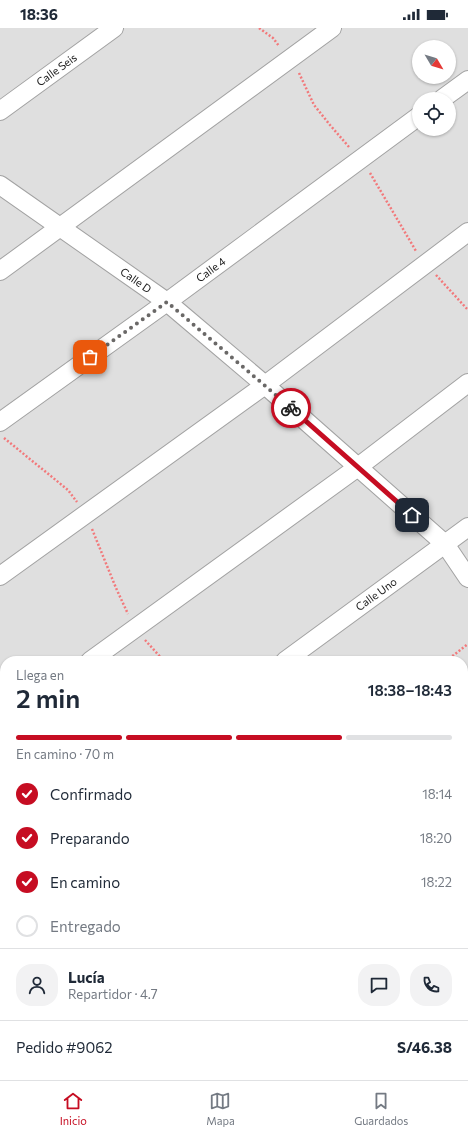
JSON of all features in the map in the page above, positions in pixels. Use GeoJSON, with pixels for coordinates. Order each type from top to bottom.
{"type":"FeatureCollection","features":[{"type":"Feature","properties":{"kind":"street","name":"Calle Seis"},"geometry":{"type":"LineString","coordinates":[[0,111],[114,28]]}},
{"type":"Feature","properties":{"kind":"street"},"geometry":{"type":"LineString","coordinates":[[0,271],[332,28]]}},
{"type":"Feature","properties":{"kind":"street"},"geometry":{"type":"LineString","coordinates":[[452,92],[468,80]]}},
{"type":"Feature","properties":{"kind":"street","name":"Calle 4"},"geometry":{"type":"LineString","coordinates":[[0,422],[167,302],[412,121]]}},
{"type":"Feature","properties":{"kind":"street","name":"Calle D"},"geometry":{"type":"LineString","coordinates":[[0,185],[59,228],[167,302],[265,385],[445,544],[468,578]]}},
{"type":"Feature","properties":{"kind":"street"},"geometry":{"type":"LineString","coordinates":[[0,576],[265,385],[468,232]]}},
{"type":"Feature","properties":{"kind":"street"},"geometry":{"type":"LineString","coordinates":[[97,656],[358,467],[468,383]]}},
{"type":"Feature","properties":{"kind":"street","name":"Calle Uno"},"geometry":{"type":"LineString","coordinates":[[292,656],[468,527]]}},
{"type":"Feature","properties":{"kind":"path"},"geometry":{"type":"LineString","coordinates":[[0,433],[68,490],[76,500],[92,529],[116,588],[135,628],[160,656]]}},
{"type":"Feature","properties":{"kind":"path"},"geometry":{"type":"LineString","coordinates":[[452,656],[468,644]]}},
{"type":"Feature","properties":{"kind":"shaded area"},"geometry":{"type":"Polygon","coordinates":[[[0,28],[468,28],[468,656],[0,656],[0,28]]]}},
{"type":"Feature","properties":{"kind":"way so far"},"geometry":{"type":"LineString","coordinates":[[90,357],[167,302],[291,408]]}},
{"type":"Feature","properties":{"kind":"route"},"geometry":{"type":"LineString","coordinates":[[291,408],[412,515]]}}]}
